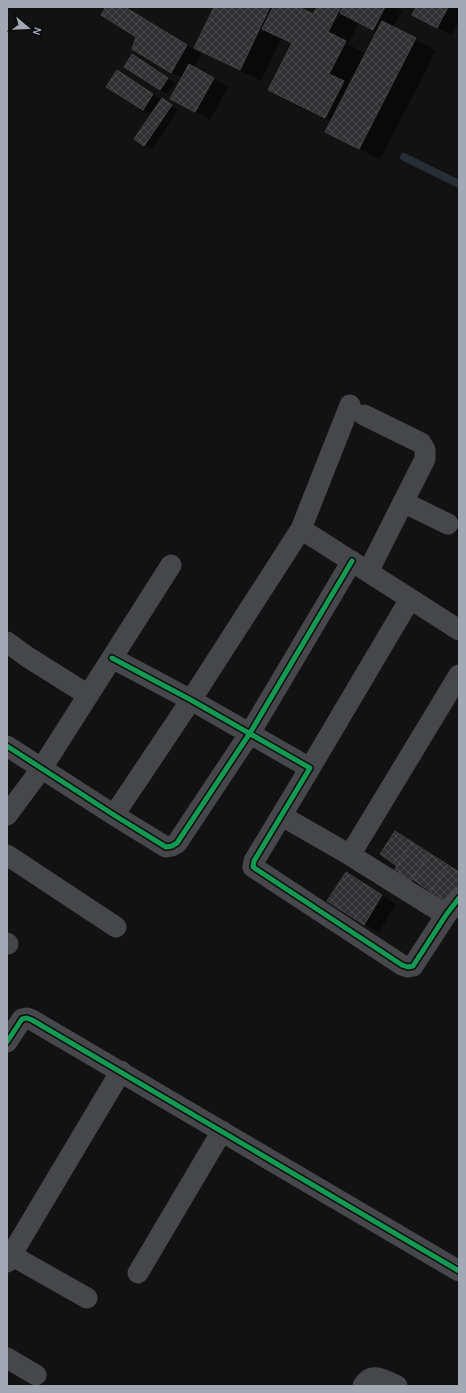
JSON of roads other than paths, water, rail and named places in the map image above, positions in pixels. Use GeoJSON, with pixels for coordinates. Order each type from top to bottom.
{"type":"FeatureCollection","features":[{"type":"Feature","properties":{"kind":"street"},"geometry":{"type":"LineString","coordinates":[[7,746],[114,815],[166,847],[177,843],[403,502],[425,458],[425,450],[421,443],[357,410],[301,529],[191,700],[114,815]]}},
{"type":"Feature","properties":{"kind":"street"},"geometry":{"type":"LineString","coordinates":[[403,502],[448,524]]}},
{"type":"Feature","properties":{"kind":"street"},"geometry":{"type":"LineString","coordinates":[[301,529],[459,630]]}},
{"type":"Feature","properties":{"kind":"street"},"geometry":{"type":"LineString","coordinates":[[7,815],[42,768],[171,564]]}},
{"type":"Feature","properties":{"kind":"street"},"geometry":{"type":"LineString","coordinates":[[410,599],[254,861],[253,867],[402,965],[413,966],[446,915],[459,898]]}},
{"type":"Feature","properties":{"kind":"street"},"geometry":{"type":"LineString","coordinates":[[7,642],[26,656],[88,695]]}},
{"type":"Feature","properties":{"kind":"street"},"geometry":{"type":"LineString","coordinates":[[112,658],[191,700],[310,768]]}},
{"type":"Feature","properties":{"kind":"street"},"geometry":{"type":"LineString","coordinates":[[350,855],[459,675]]}},
{"type":"Feature","properties":{"kind":"street"},"geometry":{"type":"LineString","coordinates":[[282,816],[350,855],[446,915]]}},
{"type":"Feature","properties":{"kind":"street"},"geometry":{"type":"LineString","coordinates":[[7,855],[116,927]]}},
{"type":"Feature","properties":{"kind":"street"},"geometry":{"type":"LineString","coordinates":[[7,1042],[22,1019],[27,1018],[121,1071],[459,1271]]}},
{"type":"Feature","properties":{"kind":"street"},"geometry":{"type":"LineString","coordinates":[[87,1298],[9,1258],[121,1071]]}},
{"type":"Feature","properties":{"kind":"street"},"geometry":{"type":"LineString","coordinates":[[138,1273],[222,1131]]}},
{"type":"Feature","properties":{"kind":"street"},"geometry":{"type":"LineString","coordinates":[[7,1358],[36,1375]]}},
{"type":"Feature","properties":{"kind":"street"},"geometry":{"type":"LineString","coordinates":[[363,1386],[365,1382],[372,1378],[378,1377],[397,1386]]}},
{"type":"Feature","properties":{"kind":"waterway"},"geometry":{"type":"LineString","coordinates":[[404,157],[459,184]]}}]}
